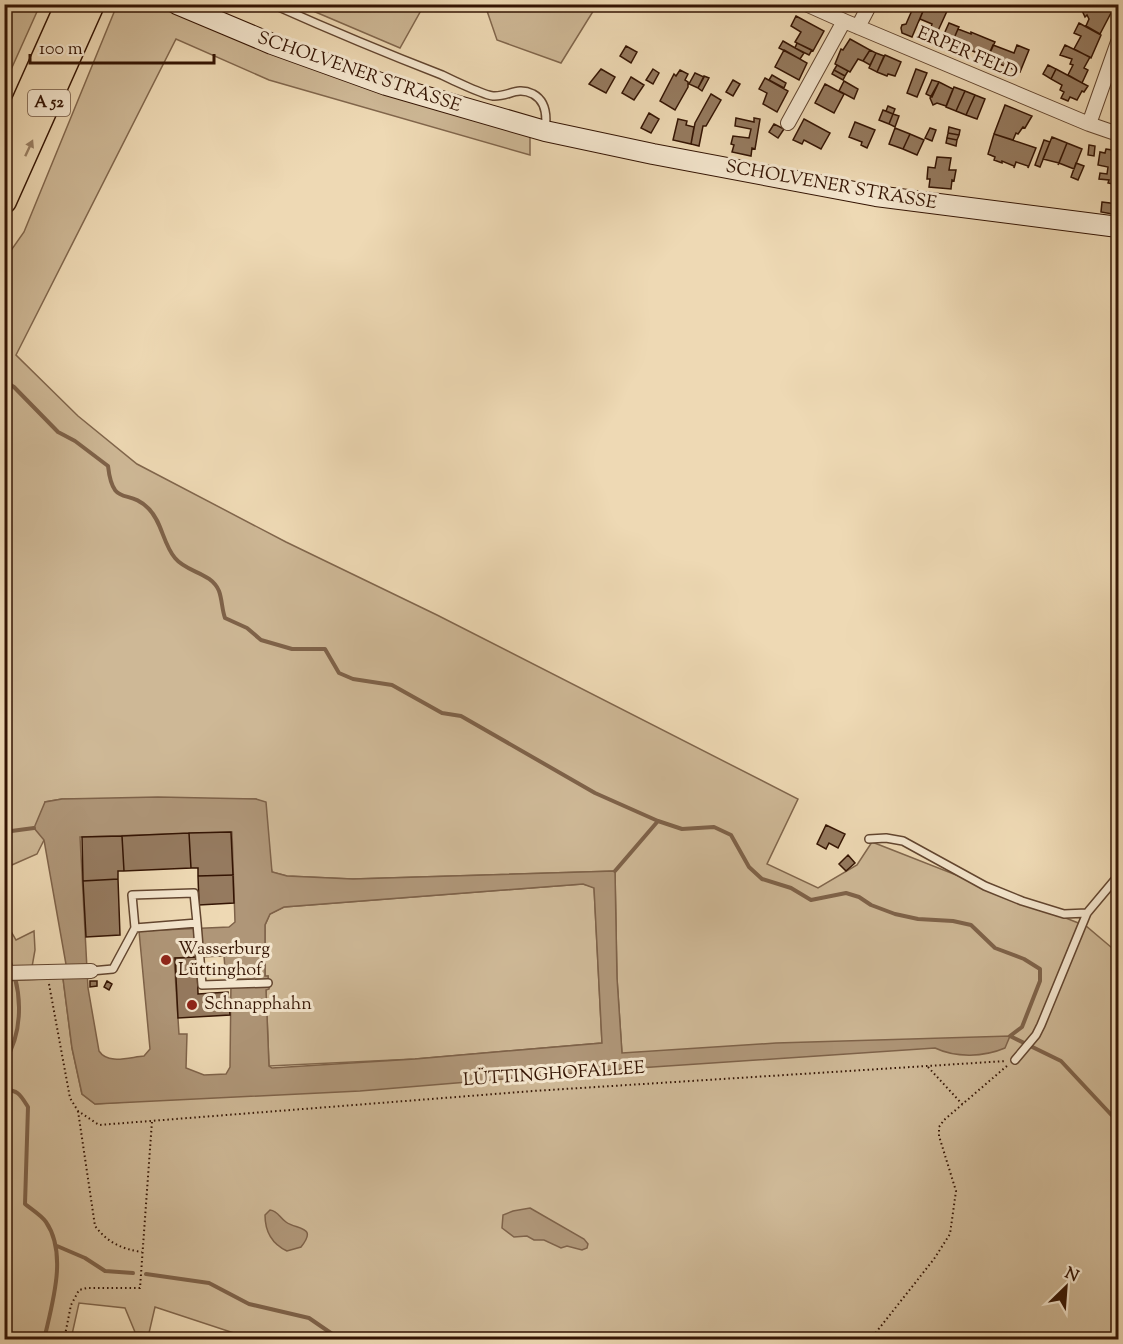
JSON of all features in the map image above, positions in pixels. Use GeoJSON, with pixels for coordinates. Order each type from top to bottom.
{"type":"FeatureCollection","features":[{"type":"Feature","properties":{"kind":"highway","name":"A 52"},"geometry":{"type":"LineString","coordinates":[[4,147],[68,4]]}},
{"type":"Feature","properties":{"kind":"highway","name":"A 52"},"geometry":{"type":"LineString","coordinates":[[4,201],[92,4]]}},
{"type":"Feature","properties":{"kind":"main road","name":"SCHOLVENER STRASSE"},"geometry":{"type":"LineString","coordinates":[[177,4],[272,44],[376,82],[545,131],[610,146],[876,196],[1119,227]]}},
{"type":"Feature","properties":{"kind":"street","name":"ERPER FELD"},"geometry":{"type":"LineString","coordinates":[[806,4],[1089,124],[1119,134]]}},
{"type":"Feature","properties":{"kind":"street"},"geometry":{"type":"LineString","coordinates":[[858,27],[870,4]]}},
{"type":"Feature","properties":{"kind":"street"},"geometry":{"type":"LineString","coordinates":[[788,123],[844,21]]}},
{"type":"Feature","properties":{"kind":"street"},"geometry":{"type":"LineString","coordinates":[[1089,124],[1119,42]]}},
{"type":"Feature","properties":{"kind":"street"},"geometry":{"type":"LineString","coordinates":[[4,973],[91,972]]}},
{"type":"Feature","properties":{"kind":"lane","name":"SCHOLVENER STRASSE"},"geometry":{"type":"LineString","coordinates":[[272,4],[387,54],[493,96],[520,90],[533,94],[541,99],[547,119],[545,131]]}},
{"type":"Feature","properties":{"kind":"lane"},"geometry":{"type":"LineString","coordinates":[[870,839],[886,838],[903,841],[984,886],[1022,901],[1064,914],[1087,914]]}},
{"type":"Feature","properties":{"kind":"lane"},"geometry":{"type":"LineString","coordinates":[[1014,1060],[1036,1035],[1087,914],[1119,876]]}},
{"type":"Feature","properties":{"kind":"lane"},"geometry":{"type":"LineString","coordinates":[[91,972],[113,969],[135,928],[132,895],[194,893],[202,985],[268,983]]}},
{"type":"Feature","properties":{"kind":"lane"},"geometry":{"type":"LineString","coordinates":[[135,928],[197,924]]}},
{"type":"Feature","properties":{"kind":"path"},"geometry":{"type":"LineString","coordinates":[[46,972],[70,1098],[78,1111],[94,1226],[112,1244],[126,1250],[142,1252]]}},
{"type":"Feature","properties":{"kind":"path","name":"LÜTTINGHOFALLEE"},"geometry":{"type":"LineString","coordinates":[[78,1111],[99,1125],[693,1079],[996,1063],[1014,1060]]}},
{"type":"Feature","properties":{"kind":"path"},"geometry":{"type":"LineString","coordinates":[[870,1340],[934,1259],[950,1234],[956,1191],[939,1136],[939,1127],[944,1120],[1014,1060]]}},
{"type":"Feature","properties":{"kind":"path"},"geometry":{"type":"LineString","coordinates":[[928,1067],[963,1105]]}},
{"type":"Feature","properties":{"kind":"path"},"geometry":{"type":"LineString","coordinates":[[64,1340],[71,1305],[79,1290],[140,1288],[152,1121]]}},
{"type":"Feature","properties":{"kind":"shaded area"},"geometry":{"type":"Polygon","coordinates":[[[424,4],[400,48],[299,5],[424,4]]]}},
{"type":"Feature","properties":{"kind":"shaded area"},"geometry":{"type":"Polygon","coordinates":[[[485,4],[597,5],[561,63],[497,40],[485,4]]]}},
{"type":"Feature","properties":{"kind":"shaded area"},"geometry":{"type":"Polygon","coordinates":[[[4,5],[40,5],[5,83],[4,5]]]}},
{"type":"Feature","properties":{"kind":"shaded area"},"geometry":{"type":"Polygon","coordinates":[[[117,5],[155,5],[341,78],[477,121],[530,135],[530,155],[269,80],[176,39],[16,355],[78,416],[137,464],[286,542],[437,615],[798,799],[767,864],[818,888],[857,865],[872,842],[1086,926],[1118,953],[1118,1339],[255,1340],[155,1307],[149,1333],[135,1332],[125,1308],[79,1303],[71,1339],[5,1340],[5,981],[63,978],[72,1048],[82,1094],[95,1104],[623,1069],[617,978],[615,871],[352,879],[287,876],[272,872],[256,799],[62,799],[45,802],[44,840],[37,854],[5,868],[5,259],[24,232],[117,5]]]}},
{"type":"Feature","properties":{"kind":"shaded area"},"geometry":{"type":"Polygon","coordinates":[[[158,797],[256,799],[266,802],[272,872],[287,876],[353,879],[615,871],[617,978],[622,1053],[776,1043],[1010,1036],[1005,1048],[979,1055],[961,1055],[935,1048],[623,1069],[360,1091],[95,1104],[82,1094],[72,1048],[62,971],[67,970],[44,840],[34,828],[45,802],[62,799],[158,797]],[[232,832],[80,837],[88,988],[99,1051],[108,1058],[126,1059],[144,1056],[150,1049],[139,931],[229,927],[235,922],[232,832]],[[583,884],[284,907],[270,914],[265,925],[265,976],[268,976],[269,989],[266,990],[269,1066],[272,1068],[415,1059],[602,1043],[594,888],[583,884]],[[224,956],[174,958],[179,1034],[187,1034],[186,1068],[204,1075],[226,1074],[230,1067],[231,980],[226,980],[224,956]]]}},
{"type":"Feature","properties":{"kind":"shaded area"},"geometry":{"type":"Polygon","coordinates":[[[583,884],[594,887],[602,1043],[415,1059],[269,1066],[266,989],[269,988],[268,976],[265,977],[265,925],[270,914],[284,907],[583,884]]]}},
{"type":"Feature","properties":{"kind":"shaded area"},"geometry":{"type":"Polygon","coordinates":[[[4,919],[16,940],[34,931],[35,950],[32,967],[5,968],[4,919]]]}},
{"type":"Feature","properties":{"kind":"shaded area"},"geometry":{"type":"Polygon","coordinates":[[[530,1208],[584,1239],[588,1244],[587,1248],[582,1250],[567,1246],[561,1248],[544,1240],[534,1240],[527,1236],[514,1237],[502,1228],[503,1215],[530,1208]]]}},
{"type":"Feature","properties":{"kind":"shaded area"},"geometry":{"type":"Polygon","coordinates":[[[270,1210],[290,1225],[307,1232],[306,1240],[301,1247],[287,1251],[273,1241],[265,1221],[265,1215],[270,1210]]]}},
{"type":"Feature","properties":{"kind":"building"},"geometry":{"type":"Polygon","coordinates":[[[904,4],[926,4],[912,37],[902,33],[902,25],[906,24],[913,8],[904,4]]]}},
{"type":"Feature","properties":{"kind":"building"},"geometry":{"type":"Polygon","coordinates":[[[926,4],[944,4],[943,7],[948,9],[937,33],[930,30],[932,24],[920,19],[919,21],[926,4]]]}},
{"type":"Feature","properties":{"kind":"building"},"geometry":{"type":"Polygon","coordinates":[[[1079,4],[1100,4],[1112,11],[1100,34],[1086,26],[1089,19],[1087,15],[1085,17],[1079,4]]]}},
{"type":"Feature","properties":{"kind":"building"},"geometry":{"type":"Polygon","coordinates":[[[796,16],[824,31],[813,51],[795,42],[801,32],[791,26],[796,16]]]}},
{"type":"Feature","properties":{"kind":"building"},"geometry":{"type":"Polygon","coordinates":[[[949,23],[959,27],[954,38],[944,34],[949,23]]]}},
{"type":"Feature","properties":{"kind":"building"},"geometry":{"type":"Polygon","coordinates":[[[1079,23],[1101,35],[1091,58],[1074,49],[1081,36],[1074,33],[1079,23]]]}},
{"type":"Feature","properties":{"kind":"building"},"geometry":{"type":"Polygon","coordinates":[[[958,29],[995,42],[988,57],[952,43],[958,29]]]}},
{"type":"Feature","properties":{"kind":"building"},"geometry":{"type":"Polygon","coordinates":[[[850,39],[870,50],[863,61],[858,59],[850,72],[835,64],[841,49],[843,50],[850,39]]]}},
{"type":"Feature","properties":{"kind":"building"},"geometry":{"type":"Polygon","coordinates":[[[783,41],[804,53],[800,59],[779,48],[783,41]]]}},
{"type":"Feature","properties":{"kind":"building"},"geometry":{"type":"Polygon","coordinates":[[[797,43],[812,50],[809,55],[795,48],[797,43]]]}},
{"type":"Feature","properties":{"kind":"building"},"geometry":{"type":"Polygon","coordinates":[[[993,45],[1014,53],[1017,45],[1029,50],[1020,72],[987,59],[993,45]]]}},
{"type":"Feature","properties":{"kind":"building"},"geometry":{"type":"Polygon","coordinates":[[[1065,45],[1090,57],[1084,68],[1088,70],[1082,83],[1068,75],[1073,65],[1070,64],[1072,59],[1060,55],[1065,45]]]}},
{"type":"Feature","properties":{"kind":"building"},"geometry":{"type":"Polygon","coordinates":[[[626,46],[637,52],[631,63],[620,56],[626,46]]]}},
{"type":"Feature","properties":{"kind":"building"},"geometry":{"type":"Polygon","coordinates":[[[784,50],[807,63],[799,80],[775,67],[784,50]]]}},
{"type":"Feature","properties":{"kind":"building"},"geometry":{"type":"Polygon","coordinates":[[[870,50],[876,53],[870,65],[863,61],[870,50]]]}},
{"type":"Feature","properties":{"kind":"building"},"geometry":{"type":"Polygon","coordinates":[[[876,53],[884,56],[877,72],[869,68],[876,53]]]}},
{"type":"Feature","properties":{"kind":"building"},"geometry":{"type":"Polygon","coordinates":[[[885,55],[901,62],[895,76],[877,72],[885,55]]]}},
{"type":"Feature","properties":{"kind":"building"},"geometry":{"type":"Polygon","coordinates":[[[837,65],[848,71],[845,76],[834,70],[837,65]]]}},
{"type":"Feature","properties":{"kind":"building"},"geometry":{"type":"Polygon","coordinates":[[[1048,65],[1056,69],[1051,79],[1043,74],[1048,65]]]}},
{"type":"Feature","properties":{"kind":"building"},"geometry":{"type":"Polygon","coordinates":[[[601,69],[615,77],[606,93],[589,84],[601,69]]]}},
{"type":"Feature","properties":{"kind":"building"},"geometry":{"type":"Polygon","coordinates":[[[653,69],[659,73],[653,84],[646,80],[653,69]]]}},
{"type":"Feature","properties":{"kind":"building"},"geometry":{"type":"Polygon","coordinates":[[[916,69],[927,73],[917,97],[907,93],[916,69]]]}},
{"type":"Feature","properties":{"kind":"building"},"geometry":{"type":"Polygon","coordinates":[[[1056,69],[1088,86],[1077,100],[1070,97],[1068,101],[1061,98],[1064,92],[1060,90],[1062,85],[1051,79],[1056,69]]]}},
{"type":"Feature","properties":{"kind":"building"},"geometry":{"type":"Polygon","coordinates":[[[680,70],[688,74],[685,80],[688,82],[688,87],[675,110],[660,101],[674,74],[676,76],[680,70]]]}},
{"type":"Feature","properties":{"kind":"building"},"geometry":{"type":"Polygon","coordinates":[[[834,70],[845,76],[843,80],[832,74],[834,70]]]}},
{"type":"Feature","properties":{"kind":"building"},"geometry":{"type":"Polygon","coordinates":[[[695,73],[704,77],[698,88],[689,84],[695,73]]]}},
{"type":"Feature","properties":{"kind":"building"},"geometry":{"type":"Polygon","coordinates":[[[772,75],[786,83],[784,88],[769,80],[772,75]]]}},
{"type":"Feature","properties":{"kind":"building"},"geometry":{"type":"Polygon","coordinates":[[[704,76],[709,78],[702,91],[698,88],[704,76]]]}},
{"type":"Feature","properties":{"kind":"building"},"geometry":{"type":"Polygon","coordinates":[[[631,77],[644,85],[634,100],[622,93],[631,77]]]}},
{"type":"Feature","properties":{"kind":"building"},"geometry":{"type":"Polygon","coordinates":[[[765,78],[788,91],[777,112],[763,104],[767,93],[759,89],[765,78]]]}},
{"type":"Feature","properties":{"kind":"building"},"geometry":{"type":"Polygon","coordinates":[[[733,80],[740,84],[733,96],[726,92],[733,80]]]}},
{"type":"Feature","properties":{"kind":"building"},"geometry":{"type":"Polygon","coordinates":[[[932,80],[939,82],[932,97],[926,94],[932,80]]]}},
{"type":"Feature","properties":{"kind":"building"},"geometry":{"type":"Polygon","coordinates":[[[844,81],[858,89],[854,99],[839,91],[844,81]]]}},
{"type":"Feature","properties":{"kind":"building"},"geometry":{"type":"Polygon","coordinates":[[[939,82],[953,89],[946,106],[937,103],[933,105],[930,98],[939,82]]]}},
{"type":"Feature","properties":{"kind":"building"},"geometry":{"type":"Polygon","coordinates":[[[825,84],[844,94],[834,113],[815,103],[825,84]]]}},
{"type":"Feature","properties":{"kind":"building"},"geometry":{"type":"Polygon","coordinates":[[[954,87],[965,91],[956,111],[946,107],[954,87]]]}},
{"type":"Feature","properties":{"kind":"building"},"geometry":{"type":"Polygon","coordinates":[[[965,91],[975,95],[966,115],[956,111],[965,91]]]}},
{"type":"Feature","properties":{"kind":"building"},"geometry":{"type":"Polygon","coordinates":[[[711,94],[721,100],[706,126],[703,126],[699,146],[691,144],[695,123],[711,94]]]}},
{"type":"Feature","properties":{"kind":"building"},"geometry":{"type":"Polygon","coordinates":[[[975,95],[985,99],[977,119],[966,115],[975,95]]]}},
{"type":"Feature","properties":{"kind":"building"},"geometry":{"type":"Polygon","coordinates":[[[1005,105],[1032,116],[1025,128],[1023,127],[1018,134],[1016,133],[1013,140],[994,134],[1005,105]]]}},
{"type":"Feature","properties":{"kind":"building"},"geometry":{"type":"Polygon","coordinates":[[[888,106],[895,109],[893,114],[886,111],[888,106]]]}},
{"type":"Feature","properties":{"kind":"building"},"geometry":{"type":"Polygon","coordinates":[[[883,110],[893,114],[889,124],[879,120],[883,110]]]}},
{"type":"Feature","properties":{"kind":"building"},"geometry":{"type":"Polygon","coordinates":[[[649,113],[659,119],[651,133],[641,128],[649,113]]]}},
{"type":"Feature","properties":{"kind":"building"},"geometry":{"type":"Polygon","coordinates":[[[893,114],[899,116],[895,127],[889,124],[893,114]]]}},
{"type":"Feature","properties":{"kind":"building"},"geometry":{"type":"Polygon","coordinates":[[[736,118],[754,122],[754,118],[760,119],[755,149],[752,148],[751,156],[732,152],[733,136],[749,138],[751,129],[735,126],[736,118]]]}},
{"type":"Feature","properties":{"kind":"building"},"geometry":{"type":"Polygon","coordinates":[[[678,119],[687,121],[686,125],[694,127],[691,144],[673,140],[678,119]]]}},
{"type":"Feature","properties":{"kind":"building"},"geometry":{"type":"Polygon","coordinates":[[[804,119],[830,133],[821,149],[804,140],[802,144],[793,140],[804,119]]]}},
{"type":"Feature","properties":{"kind":"building"},"geometry":{"type":"Polygon","coordinates":[[[855,122],[875,130],[867,148],[861,145],[862,142],[849,137],[855,122]]]}},
{"type":"Feature","properties":{"kind":"building"},"geometry":{"type":"Polygon","coordinates":[[[774,124],[784,129],[778,138],[769,132],[774,124]]]}},
{"type":"Feature","properties":{"kind":"building"},"geometry":{"type":"Polygon","coordinates":[[[949,127],[960,130],[959,135],[948,133],[949,127]]]}},
{"type":"Feature","properties":{"kind":"building"},"geometry":{"type":"Polygon","coordinates":[[[895,128],[910,134],[903,149],[889,144],[895,128]]]}},
{"type":"Feature","properties":{"kind":"building"},"geometry":{"type":"Polygon","coordinates":[[[930,128],[936,130],[932,141],[925,138],[930,128]]]}},
{"type":"Feature","properties":{"kind":"building"},"geometry":{"type":"Polygon","coordinates":[[[948,133],[959,135],[957,140],[947,138],[948,133]]]}},
{"type":"Feature","properties":{"kind":"building"},"geometry":{"type":"Polygon","coordinates":[[[910,134],[924,140],[917,155],[903,149],[910,134]]]}},
{"type":"Feature","properties":{"kind":"building"},"geometry":{"type":"Polygon","coordinates":[[[994,134],[1036,148],[1028,168],[1016,162],[1014,168],[1002,161],[1002,163],[994,160],[995,157],[988,154],[994,134]]]}},
{"type":"Feature","properties":{"kind":"building"},"geometry":{"type":"Polygon","coordinates":[[[1052,137],[1067,143],[1059,163],[1043,159],[1052,137]]]}},
{"type":"Feature","properties":{"kind":"building"},"geometry":{"type":"Polygon","coordinates":[[[947,138],[957,140],[956,146],[946,143],[947,138]]]}},
{"type":"Feature","properties":{"kind":"building"},"geometry":{"type":"Polygon","coordinates":[[[1044,140],[1050,142],[1040,167],[1035,165],[1044,140]]]}},
{"type":"Feature","properties":{"kind":"building"},"geometry":{"type":"Polygon","coordinates":[[[1067,143],[1082,149],[1074,169],[1059,163],[1067,143]]]}},
{"type":"Feature","properties":{"kind":"building"},"geometry":{"type":"Polygon","coordinates":[[[1089,145],[1095,146],[1094,156],[1088,155],[1089,145]]]}},
{"type":"Feature","properties":{"kind":"building"},"geometry":{"type":"Polygon","coordinates":[[[1106,149],[1118,151],[1118,185],[1108,183],[1109,180],[1099,179],[1100,173],[1107,174],[1108,167],[1098,165],[1100,152],[1105,153],[1106,149]]]}},
{"type":"Feature","properties":{"kind":"building"},"geometry":{"type":"Polygon","coordinates":[[[937,157],[951,158],[949,170],[956,170],[951,189],[929,187],[928,167],[935,168],[937,157]]]}},
{"type":"Feature","properties":{"kind":"building"},"geometry":{"type":"Polygon","coordinates":[[[1076,163],[1084,166],[1078,180],[1071,177],[1076,163]]]}},
{"type":"Feature","properties":{"kind":"building"},"geometry":{"type":"Polygon","coordinates":[[[1102,202],[1118,204],[1118,215],[1101,212],[1102,202]]]}},
{"type":"Feature","properties":{"kind":"building"},"geometry":{"type":"Polygon","coordinates":[[[826,825],[845,834],[838,848],[829,843],[826,849],[817,844],[826,825]]]}},
{"type":"Feature","properties":{"kind":"building"},"geometry":{"type":"Polygon","coordinates":[[[231,832],[233,875],[198,876],[198,868],[191,868],[189,833],[231,832]]]}},
{"type":"Feature","properties":{"kind":"building"},"geometry":{"type":"Polygon","coordinates":[[[189,833],[191,868],[124,871],[122,836],[189,833]]]}},
{"type":"Feature","properties":{"kind":"building"},"geometry":{"type":"Polygon","coordinates":[[[122,836],[124,871],[118,871],[118,879],[83,881],[82,837],[122,836]]]}},
{"type":"Feature","properties":{"kind":"building"},"geometry":{"type":"Polygon","coordinates":[[[848,855],[855,863],[846,871],[839,864],[848,855]]]}},
{"type":"Feature","properties":{"kind":"building"},"geometry":{"type":"Polygon","coordinates":[[[233,875],[234,903],[199,905],[198,876],[233,875]]]}},
{"type":"Feature","properties":{"kind":"building"},"geometry":{"type":"Polygon","coordinates":[[[118,879],[120,935],[86,937],[83,881],[118,879]]]}},
{"type":"Feature","properties":{"kind":"building"},"geometry":{"type":"Polygon","coordinates":[[[197,957],[198,994],[228,992],[230,1015],[178,1018],[175,958],[197,957]]]}},
{"type":"Feature","properties":{"kind":"building"},"geometry":{"type":"Polygon","coordinates":[[[90,981],[97,981],[97,986],[90,987],[90,981]]]}},
{"type":"Feature","properties":{"kind":"building"},"geometry":{"type":"Polygon","coordinates":[[[107,981],[112,984],[109,990],[104,987],[107,981]]]}},
{"type":"Feature","properties":{"kind":"waterway"},"geometry":{"type":"LineString","coordinates":[[4,381],[14,387],[58,432],[75,441],[108,466],[110,479],[118,493],[141,503],[153,514],[175,558],[186,567],[205,576],[215,585],[220,594],[225,618],[247,628],[261,640],[292,649],[325,649],[339,673],[353,679],[392,685],[442,713],[461,716],[595,793],[682,829],[714,827],[731,835],[749,867],[762,879],[791,888],[811,900],[846,893],[895,914],[971,925],[995,948],[1024,959],[1040,969],[1040,981],[1022,1027],[1010,1036],[1061,1061],[1118,1122]]}},
{"type":"Feature","properties":{"kind":"waterway"},"geometry":{"type":"LineString","coordinates":[[615,871],[658,821]]}},
{"type":"Feature","properties":{"kind":"waterway"},"geometry":{"type":"LineString","coordinates":[[4,832],[34,828]]}},
{"type":"Feature","properties":{"kind":"waterway"},"geometry":{"type":"LineString","coordinates":[[4,950],[15,978],[19,1007],[16,1036],[4,1063]]}},
{"type":"Feature","properties":{"kind":"waterway"},"geometry":{"type":"LineString","coordinates":[[4,1090],[16,1092],[28,1107],[25,1204],[46,1222],[53,1235],[56,1249],[54,1295],[44,1340]]}},
{"type":"Feature","properties":{"kind":"waterway"},"geometry":{"type":"LineString","coordinates":[[57,1246],[85,1258],[105,1271],[133,1273]]}},
{"type":"Feature","properties":{"kind":"waterway"},"geometry":{"type":"LineString","coordinates":[[146,1274],[209,1283],[249,1304],[309,1318],[341,1340]]}},
{"type":"Feature","properties":{"kind":"place","name":"Wasserburg Lüttinghof"},"geometry":{"type":"Point","coordinates":[166,960]}},
{"type":"Feature","properties":{"kind":"place","name":"Schnapphahn"},"geometry":{"type":"Point","coordinates":[192,1005]}}]}
